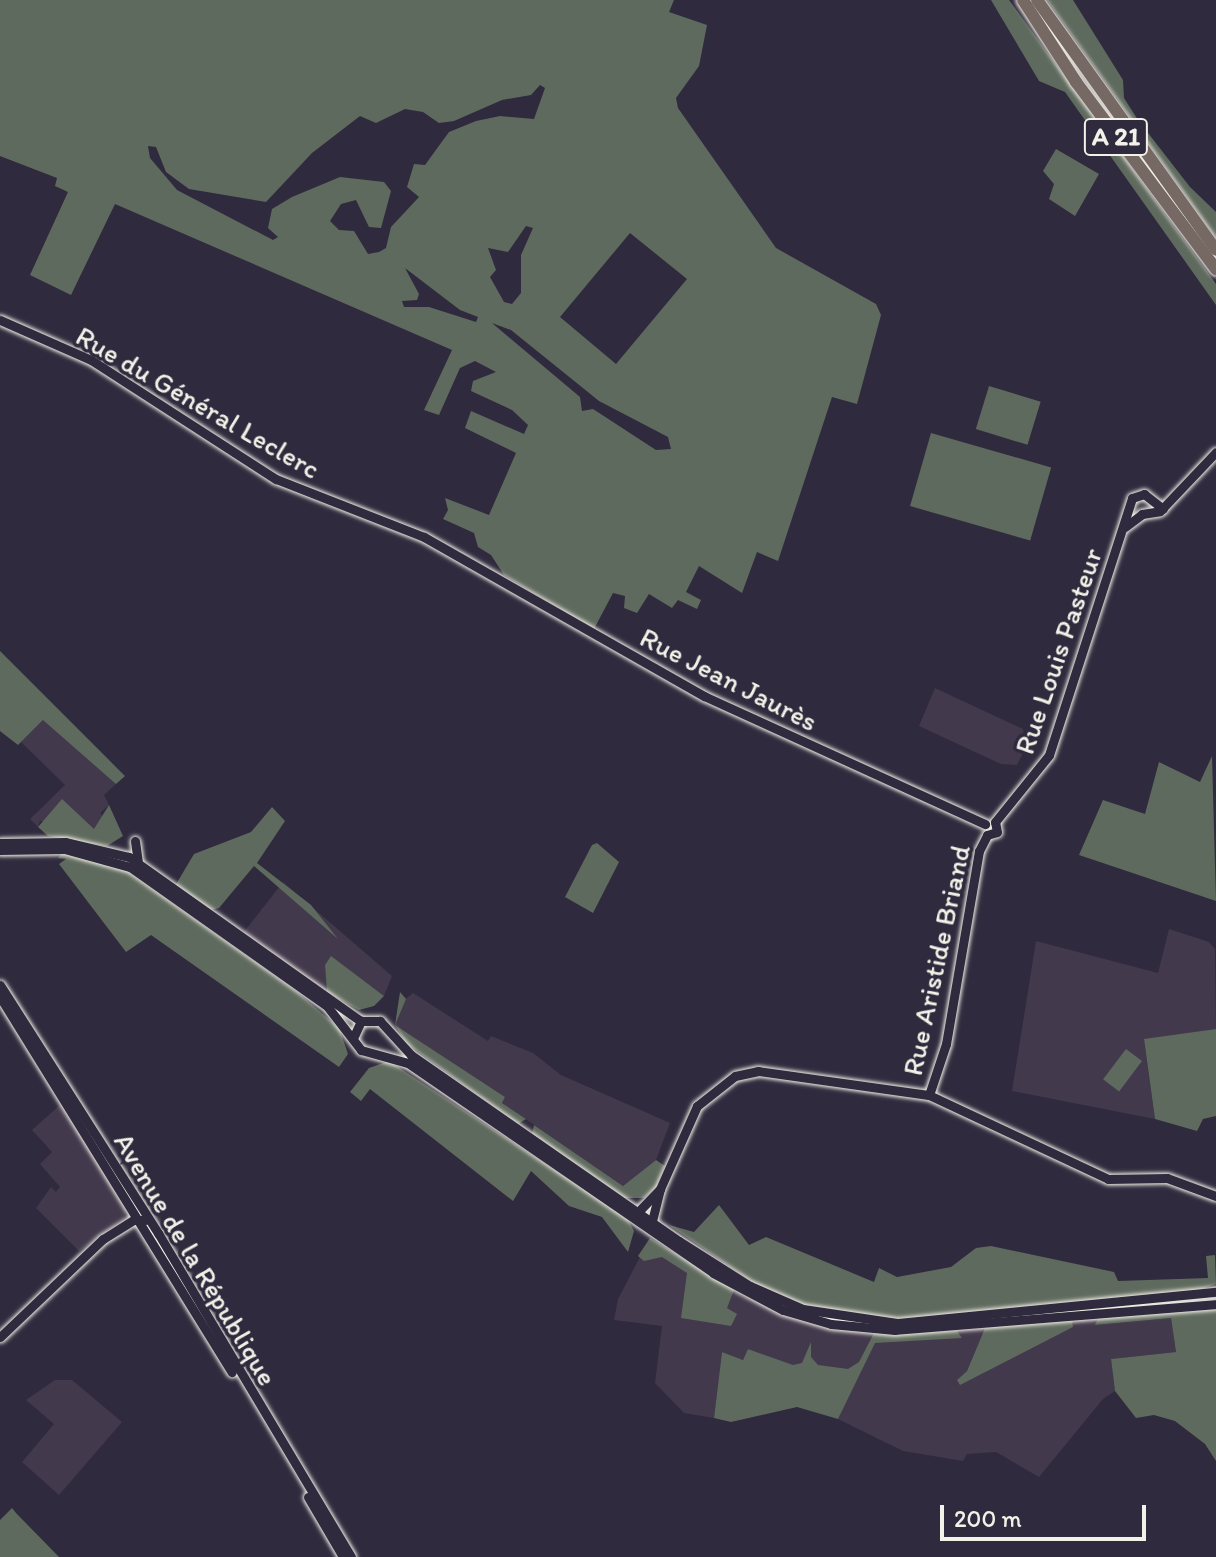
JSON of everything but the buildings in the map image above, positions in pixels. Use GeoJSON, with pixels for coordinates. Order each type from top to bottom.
{"type":"FeatureCollection","features":[{"type":"Feature","properties":{"kind":"highway","name":"A 21"},"geometry":{"type":"LineString","coordinates":[[1023,0],[1076,82],[1216,269]]}},
{"type":"Feature","properties":{"kind":"highway","name":"A 21"},"geometry":{"type":"LineString","coordinates":[[1037,0],[1216,250]]}},
{"type":"Feature","properties":{"kind":"main road","name":"Rue du Général Leclerc"},"geometry":{"type":"LineString","coordinates":[[0,320],[116,374],[276,479],[463,557]]}},
{"type":"Feature","properties":{"kind":"main road"},"geometry":{"type":"LineString","coordinates":[[1163,509],[1137,494],[1130,506],[1144,513],[1163,509],[1216,452]]}},
{"type":"Feature","properties":{"kind":"main road"},"geometry":{"type":"LineString","coordinates":[[1144,513],[1150,502]]}},
{"type":"Feature","properties":{"kind":"main road","name":"Rue Louis Pasteur"},"geometry":{"type":"LineString","coordinates":[[987,835],[997,832],[990,823],[1049,755],[1130,506]]}},
{"type":"Feature","properties":{"kind":"main road","name":"Rue Louis Pasteur"},"geometry":{"type":"LineString","coordinates":[[1125,527],[1144,513]]}},
{"type":"Feature","properties":{"kind":"main road","name":"Rue Jean Jaurès"},"geometry":{"type":"LineString","coordinates":[[463,557],[704,696],[990,823]]}},
{"type":"Feature","properties":{"kind":"main road","name":"Rue Aristide Briand"},"geometry":{"type":"LineString","coordinates":[[929,1095],[946,1044],[979,851],[987,835]]}},
{"type":"Feature","properties":{"kind":"main road"},"geometry":{"type":"LineString","coordinates":[[135,841],[138,862]]}},
{"type":"Feature","properties":{"kind":"main road"},"geometry":{"type":"LineString","coordinates":[[0,843],[97,847],[138,862],[361,1021],[380,1021],[388,1036],[638,1216],[743,1291],[783,1310],[831,1324],[927,1329],[1216,1304]]}},
{"type":"Feature","properties":{"kind":"main road"},"geometry":{"type":"LineString","coordinates":[[0,850],[75,851],[130,867],[327,1006],[354,1036],[361,1050],[380,1051],[408,1063],[638,1216]]}},
{"type":"Feature","properties":{"kind":"main road","name":"Avenue de la République"},"geometry":{"type":"LineString","coordinates":[[0,985],[351,1557]]}},
{"type":"Feature","properties":{"kind":"main road","name":"Avenue de la République"},"geometry":{"type":"LineString","coordinates":[[0,997],[144,1220],[343,1557]]}},
{"type":"Feature","properties":{"kind":"main road"},"geometry":{"type":"LineString","coordinates":[[354,1036],[361,1021]]}},
{"type":"Feature","properties":{"kind":"main road"},"geometry":{"type":"LineString","coordinates":[[380,1051],[388,1036]]}},
{"type":"Feature","properties":{"kind":"main road"},"geometry":{"type":"LineString","coordinates":[[651,1225],[660,1189],[691,1114],[725,1083],[758,1071],[929,1095],[1108,1179],[1161,1177],[1216,1196]]}},
{"type":"Feature","properties":{"kind":"main road"},"geometry":{"type":"LineString","coordinates":[[638,1216],[660,1189]]}},
{"type":"Feature","properties":{"kind":"main road"},"geometry":{"type":"LineString","coordinates":[[0,1337],[103,1239],[144,1220]]}},
{"type":"Feature","properties":{"kind":"main road"},"geometry":{"type":"LineString","coordinates":[[651,1225],[732,1276],[785,1303],[869,1321],[938,1320],[1216,1292]]}},
{"type":"Feature","properties":{"kind":"shaded area"},"geometry":{"type":"Polygon","coordinates":[[[935,688],[1023,729],[1026,747],[1017,765],[1001,764],[919,726],[935,688]]]}},
{"type":"Feature","properties":{"kind":"shaded area"},"geometry":{"type":"Polygon","coordinates":[[[47,716],[116,784],[104,795],[109,805],[100,813],[105,818],[95,830],[40,821],[38,827],[30,819],[65,785],[21,742],[47,716]]]}},
{"type":"Feature","properties":{"kind":"shaded area"},"geometry":{"type":"Polygon","coordinates":[[[283,882],[392,976],[384,996],[331,957],[325,965],[327,992],[244,932],[283,882]]]}},
{"type":"Feature","properties":{"kind":"shaded area"},"geometry":{"type":"Polygon","coordinates":[[[1169,929],[1209,942],[1215,949],[1216,1029],[1144,1040],[1155,1119],[1012,1091],[1036,941],[1158,973],[1169,929]]]}},
{"type":"Feature","properties":{"kind":"shaded area"},"geometry":{"type":"Polygon","coordinates":[[[413,993],[488,1041],[491,1036],[533,1053],[561,1075],[670,1123],[656,1160],[623,1186],[502,1103],[505,1097],[395,1025],[402,1002],[413,993]]]}},
{"type":"Feature","properties":{"kind":"shaded area"},"geometry":{"type":"Polygon","coordinates":[[[61,1104],[126,1208],[124,1218],[79,1251],[36,1208],[51,1187],[56,1192],[60,1187],[40,1164],[52,1152],[32,1130],[61,1104]]]}},
{"type":"Feature","properties":{"kind":"shaded area"},"geometry":{"type":"Polygon","coordinates":[[[650,1238],[742,1296],[810,1321],[878,1334],[985,1328],[967,1371],[958,1379],[1073,1327],[1072,1318],[1099,1316],[1096,1325],[1171,1318],[1176,1352],[1111,1359],[1115,1391],[1103,1399],[1039,1477],[996,1452],[967,1454],[963,1461],[903,1451],[838,1419],[857,1378],[803,1369],[748,1349],[743,1360],[722,1352],[714,1418],[684,1413],[655,1383],[662,1326],[614,1320],[618,1299],[650,1238]]]}},
{"type":"Feature","properties":{"kind":"shaded area"},"geometry":{"type":"Polygon","coordinates":[[[55,1380],[72,1380],[122,1422],[59,1495],[22,1462],[54,1424],[26,1400],[55,1380]]]}},
{"type":"Feature","properties":{"kind":"green space"},"geometry":{"type":"Polygon","coordinates":[[[0,0],[674,0],[669,12],[707,25],[699,66],[676,98],[678,108],[776,248],[876,304],[881,315],[857,404],[832,397],[778,561],[757,552],[742,593],[699,566],[686,592],[701,600],[697,609],[678,600],[672,608],[649,594],[637,613],[624,608],[625,596],[613,593],[594,629],[504,575],[491,555],[478,547],[474,533],[443,519],[448,510],[445,498],[489,515],[516,453],[465,428],[471,411],[524,434],[528,425],[512,410],[471,391],[473,381],[496,372],[475,361],[460,368],[439,415],[424,410],[452,350],[115,204],[71,295],[30,275],[68,192],[55,186],[57,178],[0,156],[0,0]],[[540,85],[531,95],[502,100],[454,121],[439,123],[423,112],[405,109],[376,123],[360,116],[312,153],[266,202],[189,189],[166,172],[156,147],[148,146],[150,158],[177,190],[273,240],[278,237],[268,228],[272,209],[292,197],[340,177],[384,182],[391,191],[381,228],[369,227],[356,200],[341,204],[330,221],[339,230],[354,231],[368,254],[386,248],[391,227],[419,197],[407,187],[414,164],[425,165],[449,132],[476,121],[500,116],[534,119],[545,88],[540,85]],[[526,226],[508,252],[488,248],[496,270],[490,277],[504,302],[512,304],[521,293],[521,255],[533,228],[526,226]],[[630,233],[560,317],[616,364],[687,279],[630,233]],[[405,268],[419,294],[417,300],[402,301],[404,307],[429,307],[476,322],[478,317],[460,310],[405,268]],[[492,323],[580,397],[582,411],[593,409],[656,450],[671,449],[668,437],[599,401],[511,330],[492,323]]]}},
{"type":"Feature","properties":{"kind":"green space"},"geometry":{"type":"Polygon","coordinates":[[[991,0],[1009,0],[1216,284],[1216,305],[1065,92],[1039,81],[991,0]]]}},
{"type":"Feature","properties":{"kind":"green space"},"geometry":{"type":"Polygon","coordinates":[[[1047,0],[1073,0],[1123,80],[1124,98],[1138,120],[1190,187],[1216,212],[1216,238],[1047,0]]]}},
{"type":"Feature","properties":{"kind":"green space"},"geometry":{"type":"Polygon","coordinates":[[[1056,149],[1099,174],[1075,216],[1049,199],[1054,184],[1043,171],[1056,149]]]}},
{"type":"Feature","properties":{"kind":"green space"},"geometry":{"type":"Polygon","coordinates":[[[989,386],[1041,402],[1027,445],[976,429],[989,386]]]}},
{"type":"Feature","properties":{"kind":"green space"},"geometry":{"type":"Polygon","coordinates":[[[931,433],[1051,467],[1030,541],[910,506],[931,433]]]}},
{"type":"Feature","properties":{"kind":"green space"},"geometry":{"type":"Polygon","coordinates":[[[0,651],[125,776],[116,784],[43,720],[18,745],[0,731],[0,651]]]}},
{"type":"Feature","properties":{"kind":"green space"},"geometry":{"type":"Polygon","coordinates":[[[1212,756],[1216,901],[1079,855],[1103,800],[1145,814],[1159,762],[1200,782],[1212,756]]]}},
{"type":"Feature","properties":{"kind":"green space"},"geometry":{"type":"Polygon","coordinates":[[[62,799],[94,829],[109,805],[123,836],[107,846],[48,836],[38,827],[62,799]]]}},
{"type":"Feature","properties":{"kind":"green space"},"geometry":{"type":"Polygon","coordinates":[[[272,807],[285,821],[257,863],[311,905],[338,939],[254,866],[219,908],[210,910],[175,886],[194,854],[251,832],[272,807]]]}},
{"type":"Feature","properties":{"kind":"green space"},"geometry":{"type":"Polygon","coordinates":[[[597,843],[619,862],[593,913],[565,897],[592,845],[597,843]]]}},
{"type":"Feature","properties":{"kind":"green space"},"geometry":{"type":"Polygon","coordinates":[[[62,853],[122,868],[296,991],[339,1028],[348,1054],[339,1067],[151,935],[126,952],[59,864],[66,859],[58,858],[62,853]]]}},
{"type":"Feature","properties":{"kind":"green space"},"geometry":{"type":"Polygon","coordinates":[[[331,956],[384,996],[374,1006],[359,1010],[327,992],[325,965],[331,956]]]}},
{"type":"Feature","properties":{"kind":"green space"},"geometry":{"type":"Polygon","coordinates":[[[400,992],[406,999],[395,1025],[400,992]]]}},
{"type":"Feature","properties":{"kind":"green space"},"geometry":{"type":"Polygon","coordinates":[[[395,1025],[505,1097],[502,1103],[526,1119],[518,1124],[406,1043],[395,1025]]]}},
{"type":"Feature","properties":{"kind":"green space"},"geometry":{"type":"Polygon","coordinates":[[[1216,1029],[1216,1116],[1203,1119],[1197,1131],[1155,1119],[1144,1039],[1216,1029]]]}},
{"type":"Feature","properties":{"kind":"green space"},"geometry":{"type":"Polygon","coordinates":[[[1126,1049],[1142,1061],[1119,1091],[1103,1079],[1126,1049]]]}},
{"type":"Feature","properties":{"kind":"green space"},"geometry":{"type":"Polygon","coordinates":[[[389,1061],[627,1218],[634,1231],[628,1252],[602,1217],[569,1206],[531,1171],[513,1201],[370,1089],[361,1101],[350,1092],[369,1068],[389,1061]]]}},
{"type":"Feature","properties":{"kind":"green space"},"geometry":{"type":"Polygon","coordinates":[[[534,1125],[623,1186],[656,1160],[665,1166],[656,1187],[644,1198],[625,1198],[532,1134],[534,1125]]]}},
{"type":"Feature","properties":{"kind":"green space"},"geometry":{"type":"Polygon","coordinates":[[[719,1205],[749,1245],[766,1237],[874,1282],[879,1268],[897,1277],[951,1267],[976,1248],[991,1246],[1114,1272],[1118,1281],[1208,1278],[1206,1256],[1215,1255],[1216,1284],[1192,1292],[912,1320],[824,1312],[770,1294],[669,1225],[694,1232],[719,1205]]]}},
{"type":"Feature","properties":{"kind":"green space"},"geometry":{"type":"Polygon","coordinates":[[[650,1238],[734,1290],[727,1308],[737,1314],[731,1326],[681,1318],[687,1273],[662,1257],[644,1261],[638,1256],[650,1238]]]}},
{"type":"Feature","properties":{"kind":"green space"},"geometry":{"type":"Polygon","coordinates":[[[1211,1306],[1216,1309],[1216,1461],[1205,1444],[1175,1421],[1154,1415],[1136,1418],[1115,1391],[1111,1359],[1176,1352],[1171,1318],[1095,1325],[1099,1316],[1211,1306]]]}},
{"type":"Feature","properties":{"kind":"green space"},"geometry":{"type":"Polygon","coordinates":[[[1072,1318],[1073,1327],[960,1385],[957,1380],[967,1371],[985,1328],[1072,1318]]]}},
{"type":"Feature","properties":{"kind":"green space"},"geometry":{"type":"Polygon","coordinates":[[[957,1331],[962,1338],[875,1343],[838,1419],[797,1407],[731,1422],[714,1418],[722,1352],[743,1360],[748,1349],[793,1365],[802,1363],[811,1342],[811,1357],[818,1365],[848,1369],[859,1362],[874,1333],[957,1331]]]}},
{"type":"Feature","properties":{"kind":"green space"},"geometry":{"type":"Polygon","coordinates":[[[12,1508],[59,1557],[0,1557],[0,1520],[12,1508]]]}}]}
